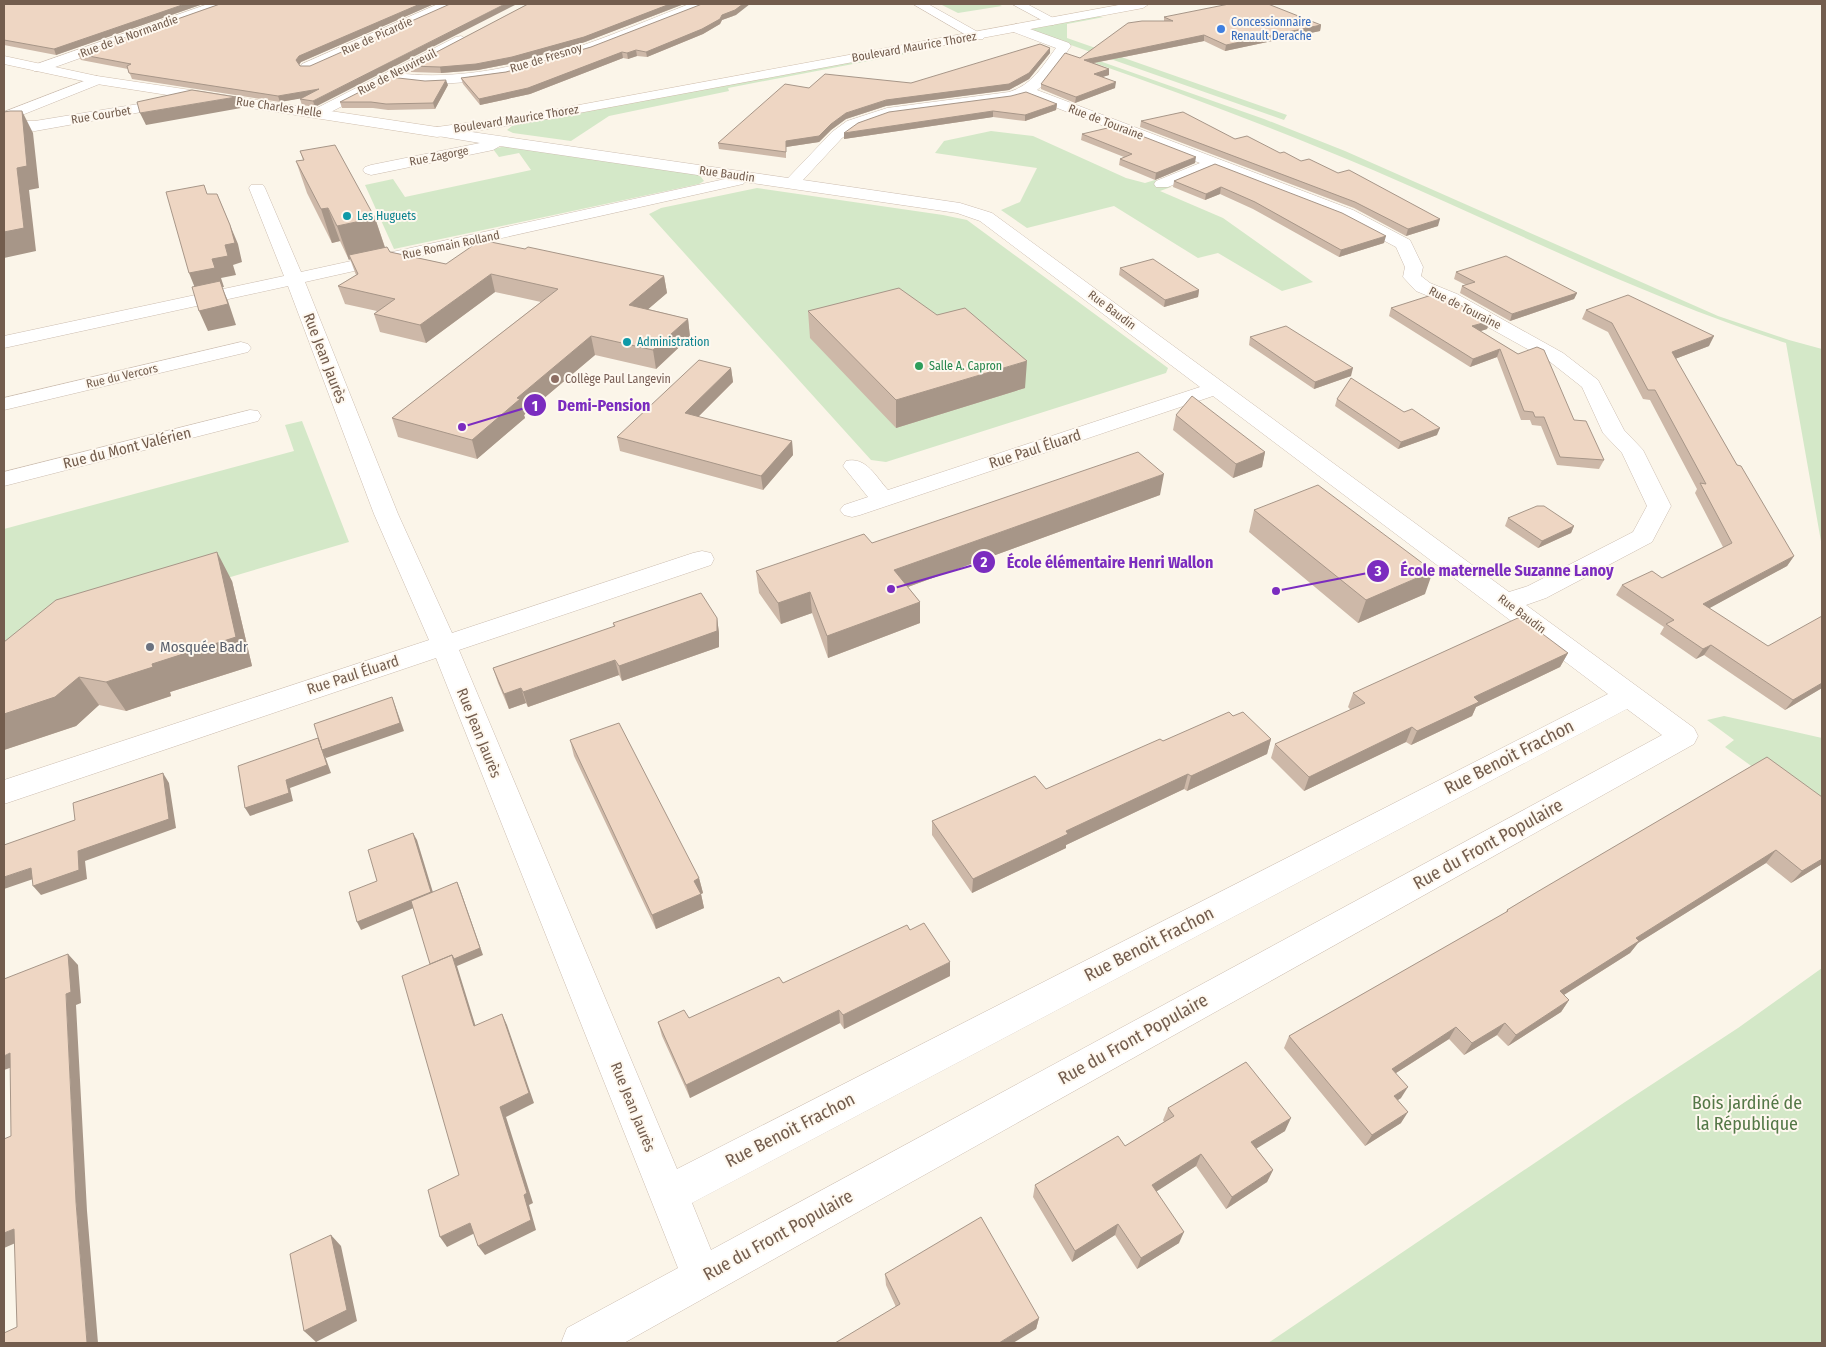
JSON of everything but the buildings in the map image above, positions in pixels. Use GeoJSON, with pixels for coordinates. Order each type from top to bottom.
{"type":"FeatureCollection","features":[{"type":"Feature","properties":{"kind":"street","name":"Rue de la Normandie"},"geometry":{"type":"LineString","coordinates":[[39,68],[219,4]]}},
{"type":"Feature","properties":{"kind":"street","name":"Rue de Picardie"},"geometry":{"type":"LineString","coordinates":[[307,67],[448,4]]}},
{"type":"Feature","properties":{"kind":"street","name":"Rue de Fresnoy"},"geometry":{"type":"LineString","coordinates":[[387,77],[418,81],[442,81],[514,69],[567,54],[699,4]]}},
{"type":"Feature","properties":{"kind":"street"},"geometry":{"type":"LineString","coordinates":[[919,4],[972,33]]}},
{"type":"Feature","properties":{"kind":"street"},"geometry":{"type":"LineString","coordinates":[[1018,4],[1047,18]]}},
{"type":"Feature","properties":{"kind":"street","name":"Boulevard Maurice Thorez"},"geometry":{"type":"LineString","coordinates":[[437,132],[499,123],[972,33],[1047,18],[1103,4]]}},
{"type":"Feature","properties":{"kind":"street","name":"Boulevard Maurice Thorez"},"geometry":{"type":"LineString","coordinates":[[972,33],[1016,28],[1047,18],[1143,4]]}},
{"type":"Feature","properties":{"kind":"street"},"geometry":{"type":"LineString","coordinates":[[792,183],[837,135],[860,120],[887,112],[1000,97],[1027,91],[1038,82],[1064,46],[1016,28]]}},
{"type":"Feature","properties":{"kind":"street","name":"Rue de Neuvireuil"},"geometry":{"type":"LineString","coordinates":[[318,113],[476,33]]}},
{"type":"Feature","properties":{"kind":"street","name":"Rue Charles Helle"},"geometry":{"type":"LineString","coordinates":[[4,60],[97,80],[437,132]]}},
{"type":"Feature","properties":{"kind":"street","name":"Rue Courbet"},"geometry":{"type":"LineString","coordinates":[[4,118],[97,80]]}},
{"type":"Feature","properties":{"kind":"street","name":"Rue de Touraine"},"geometry":{"type":"LineString","coordinates":[[1027,91],[1347,214],[1404,244],[1414,267],[1412,277],[1423,286],[1450,298],[1556,357],[1592,384],[1614,433],[1632,450],[1659,506],[1644,537],[1537,592],[1507,602]]}},
{"type":"Feature","properties":{"kind":"street","name":"Rue Courbet"},"geometry":{"type":"LineString","coordinates":[[4,125],[35,126],[169,104],[198,95]]}},
{"type":"Feature","properties":{"kind":"street","name":"Rue Baudin"},"geometry":{"type":"LineString","coordinates":[[437,132],[960,208],[986,216],[1507,602],[1684,736]]}},
{"type":"Feature","properties":{"kind":"street","name":"Rue Zagorge"},"geometry":{"type":"LineString","coordinates":[[371,170],[489,147],[506,141]]}},
{"type":"Feature","properties":{"kind":"street"},"geometry":{"type":"LineString","coordinates":[[1162,184],[1213,163]]}},
{"type":"Feature","properties":{"kind":"street","name":"Rue Romain Rolland"},"geometry":{"type":"LineString","coordinates":[[4,342],[295,279],[626,213],[750,177]]}},
{"type":"Feature","properties":{"kind":"street","name":"Rue Jean Jaurès"},"geometry":{"type":"LineString","coordinates":[[257,188],[295,279],[386,514],[444,645],[702,1277]]}},
{"type":"Feature","properties":{"kind":"street","name":"Rue du Vercors"},"geometry":{"type":"LineString","coordinates":[[4,404],[240,348]]}},
{"type":"Feature","properties":{"kind":"street","name":"Rue Paul Éluard"},"geometry":{"type":"LineString","coordinates":[[852,510],[1217,388]]}},
{"type":"Feature","properties":{"kind":"street","name":"Rue du Mont Valérien"},"geometry":{"type":"LineString","coordinates":[[4,479],[250,416]]}},
{"type":"Feature","properties":{"kind":"street"},"geometry":{"type":"LineString","coordinates":[[854,466],[883,499]]}},
{"type":"Feature","properties":{"kind":"street","name":"Rue Paul Éluard"},"geometry":{"type":"LineString","coordinates":[[4,792],[702,559]]}},
{"type":"Feature","properties":{"kind":"street","name":"Rue Benoit Frachon"},"geometry":{"type":"LineString","coordinates":[[669,1194],[1630,694]]}},
{"type":"Feature","properties":{"kind":"street","name":"Rue du Front Populaire"},"geometry":{"type":"LineString","coordinates":[[582,1343],[1684,736]]}},
{"type":"Feature","properties":{"kind":"green space"},"geometry":{"type":"Polygon","coordinates":[[[940,4],[997,4],[1002,6],[958,13],[940,4]]]}},
{"type":"Feature","properties":{"kind":"green space"},"geometry":{"type":"Polygon","coordinates":[[[1091,16],[1104,17],[1067,24],[1067,38],[1287,115],[1284,120],[1031,31],[1033,27],[1091,16]]]}},
{"type":"Feature","properties":{"kind":"green space"},"geometry":{"type":"Polygon","coordinates":[[[928,47],[931,49],[728,88],[729,91],[609,116],[571,141],[513,133],[507,130],[512,126],[541,120],[928,47]]]}},
{"type":"Feature","properties":{"kind":"green space"},"geometry":{"type":"Polygon","coordinates":[[[1091,58],[1264,119],[1345,151],[1718,316],[1822,349],[1822,547],[1786,343],[1733,325],[1629,284],[1373,170],[1302,141],[1195,99],[1086,60],[1091,58]]]}},
{"type":"Feature","properties":{"kind":"green space"},"geometry":{"type":"Polygon","coordinates":[[[991,131],[1033,136],[1126,178],[1145,183],[1155,180],[1171,187],[1160,191],[1223,218],[1313,282],[1282,291],[1218,253],[1198,258],[1114,206],[1027,228],[1001,210],[1020,202],[1037,168],[935,153],[944,141],[991,131]]]}},
{"type":"Feature","properties":{"kind":"green space"},"geometry":{"type":"Polygon","coordinates":[[[506,146],[698,173],[704,181],[699,184],[394,249],[365,185],[393,179],[405,197],[531,170],[519,153],[499,157],[493,149],[506,146]]]}},
{"type":"Feature","properties":{"kind":"green space"},"geometry":{"type":"Polygon","coordinates":[[[757,188],[967,220],[1168,368],[1166,373],[886,462],[871,460],[649,214],[661,208],[757,188]]]}},
{"type":"Feature","properties":{"kind":"green space"},"geometry":{"type":"Polygon","coordinates":[[[302,421],[349,542],[4,644],[4,529],[294,451],[285,425],[302,421]]]}},
{"type":"Feature","properties":{"kind":"green space"},"geometry":{"type":"Polygon","coordinates":[[[1724,716],[1822,738],[1822,817],[1725,747],[1734,740],[1707,720],[1724,716]]]}},
{"type":"Feature","properties":{"kind":"green space","name":"Bois jardiné de la République"},"geometry":{"type":"Polygon","coordinates":[[[1822,968],[1822,1343],[1268,1343],[1738,1028],[1822,968]]]}},
{"type":"Feature","properties":{"kind":"place","name":"Concessionnaire Renault Derache"},"geometry":{"type":"Point","coordinates":[1221,29]}},
{"type":"Feature","properties":{"kind":"place","name":"Les Huguets"},"geometry":{"type":"Point","coordinates":[347,216]}},
{"type":"Feature","properties":{"kind":"place","name":"Administration"},"geometry":{"type":"Point","coordinates":[627,342]}},
{"type":"Feature","properties":{"kind":"place","name":"Salle A. Capron"},"geometry":{"type":"Point","coordinates":[919,366]}},
{"type":"Feature","properties":{"kind":"place","name":"Collège Paul Langevin"},"geometry":{"type":"Point","coordinates":[555,379]}},
{"type":"Feature","properties":{"kind":"place","name":"Demi-Pension"},"geometry":{"type":"Point","coordinates":[462,427]}},
{"type":"Feature","properties":{"kind":"place","name":"École élémentaire Henri Wallon"},"geometry":{"type":"Point","coordinates":[891,589]}},
{"type":"Feature","properties":{"kind":"place","name":"École maternelle Suzanne Lanoy"},"geometry":{"type":"Point","coordinates":[1276,591]}},
{"type":"Feature","properties":{"kind":"place","name":"Mosquée Badr"},"geometry":{"type":"Point","coordinates":[150,647]}}]}
